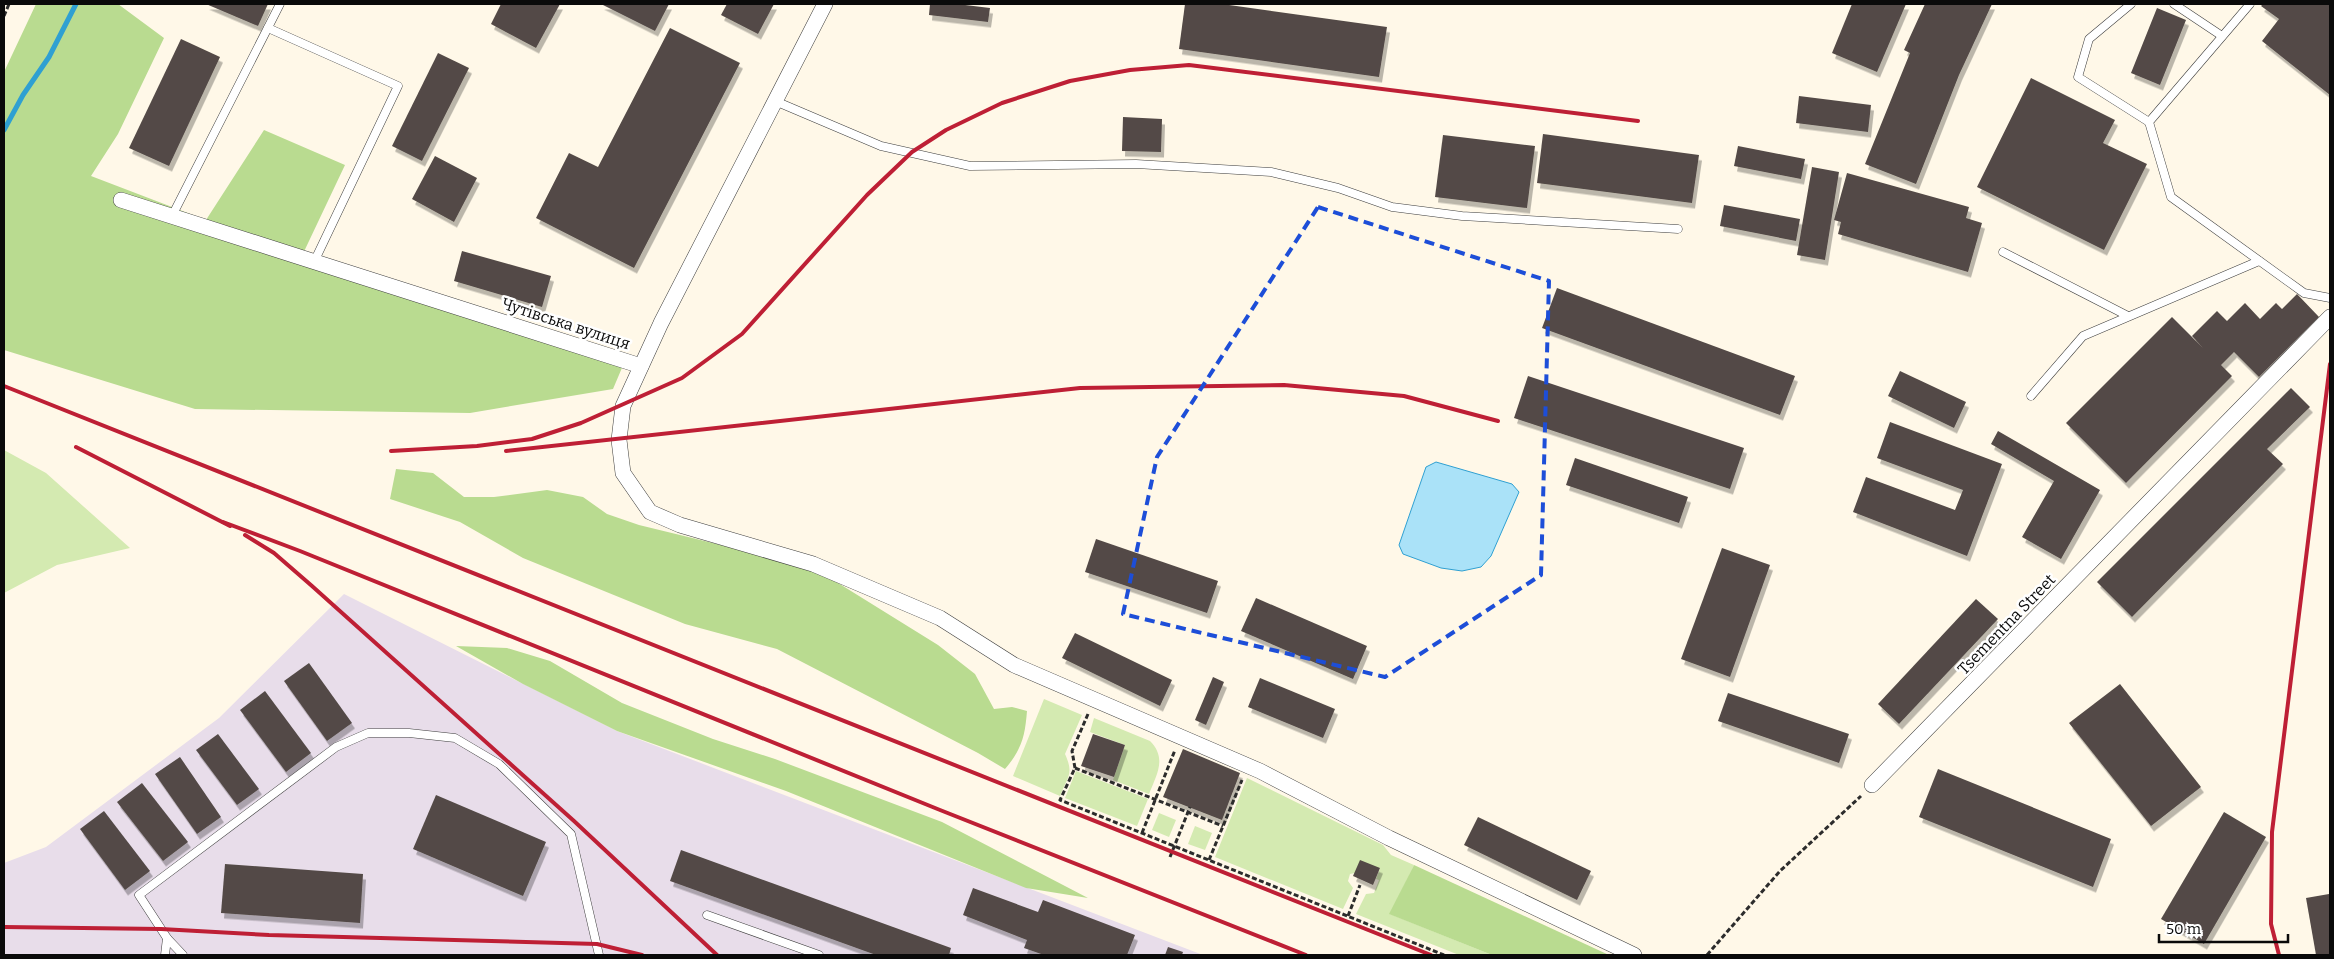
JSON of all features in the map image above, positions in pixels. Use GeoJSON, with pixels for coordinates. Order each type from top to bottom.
{"type":"FeatureCollection","features":[{"type":"Feature","properties":{"kind":"street","name":"Чутівська вулиця"},"geometry":{"type":"LineString","coordinates":[[121,200],[641,366],[825,4]]}},
{"type":"Feature","properties":{"kind":"street","name":"Tsementna Street"},"geometry":{"type":"LineString","coordinates":[[1872,785],[2330,317]]}},
{"type":"Feature","properties":{"kind":"street"},"geometry":{"type":"LineString","coordinates":[[641,366],[623,406],[619,453],[623,473],[650,512],[680,525],[813,564],[940,618],[1014,665],[1248,766],[1397,843],[1634,955]]}},
{"type":"Feature","properties":{"kind":"lane"},"geometry":{"type":"LineString","coordinates":[[172,216],[280,4]]}},
{"type":"Feature","properties":{"kind":"lane"},"geometry":{"type":"LineString","coordinates":[[2131,4],[2089,40],[2078,77],[2149,122],[2171,196],[2304,293],[2330,298]]}},
{"type":"Feature","properties":{"kind":"lane"},"geometry":{"type":"LineString","coordinates":[[2174,4],[2222,36]]}},
{"type":"Feature","properties":{"kind":"lane"},"geometry":{"type":"LineString","coordinates":[[2149,122],[2250,4]]}},
{"type":"Feature","properties":{"kind":"lane"},"geometry":{"type":"LineString","coordinates":[[268,28],[398,86],[314,262]]}},
{"type":"Feature","properties":{"kind":"lane"},"geometry":{"type":"LineString","coordinates":[[775,102],[881,146],[970,166],[1136,164],[1271,172],[1338,188],[1392,207],[1462,216],[1678,229]]}},
{"type":"Feature","properties":{"kind":"lane"},"geometry":{"type":"LineString","coordinates":[[2003,252],[2128,316]]}},
{"type":"Feature","properties":{"kind":"lane"},"geometry":{"type":"LineString","coordinates":[[2031,396],[2083,336],[2259,261]]}},
{"type":"Feature","properties":{"kind":"lane"},"geometry":{"type":"LineString","coordinates":[[183,955],[167,938],[139,895],[336,747],[368,733],[410,733],[455,738],[499,764],[571,834],[599,955]]}},
{"type":"Feature","properties":{"kind":"lane"},"geometry":{"type":"LineString","coordinates":[[707,915],[819,955]]}},
{"type":"Feature","properties":{"kind":"lane"},"geometry":{"type":"LineString","coordinates":[[165,955],[167,938]]}},
{"type":"Feature","properties":{"kind":"lane"},"geometry":{"type":"LineString","coordinates":[[793,946],[798,955]]}},
{"type":"Feature","properties":{"kind":"path"},"geometry":{"type":"LineString","coordinates":[[4,16],[9,4]]}},
{"type":"Feature","properties":{"kind":"path"},"geometry":{"type":"LineString","coordinates":[[1095,700],[1072,752],[1075,768],[1060,800],[1444,955]]}},
{"type":"Feature","properties":{"kind":"path"},"geometry":{"type":"LineString","coordinates":[[1142,833],[1180,736]]}},
{"type":"Feature","properties":{"kind":"path"},"geometry":{"type":"LineString","coordinates":[[1209,860],[1248,766]]}},
{"type":"Feature","properties":{"kind":"path"},"geometry":{"type":"LineString","coordinates":[[1075,768],[1224,826]]}},
{"type":"Feature","properties":{"kind":"path"},"geometry":{"type":"LineString","coordinates":[[1707,955],[1780,872],[1872,785]]}},
{"type":"Feature","properties":{"kind":"path"},"geometry":{"type":"LineString","coordinates":[[1170,857],[1190,807]]}},
{"type":"Feature","properties":{"kind":"path"},"geometry":{"type":"LineString","coordinates":[[1348,916],[1360,885]]}},
{"type":"Feature","properties":{"kind":"highlighted area"},"geometry":{"type":"Polygon","coordinates":[[[1318,207],[1549,281],[1541,575],[1385,677],[1123,614],[1157,457],[1318,207]]]}},
{"type":"Feature","properties":{"kind":"shaded area"},"geometry":{"type":"Polygon","coordinates":[[[344,594],[617,731],[1203,955],[4,955],[4,863],[46,847],[219,718],[344,594]]]}},
{"type":"Feature","properties":{"kind":"green space"},"geometry":{"type":"Polygon","coordinates":[[[36,4],[118,4],[164,38],[118,134],[91,176],[206,220],[264,130],[345,165],[300,260],[627,356],[613,389],[470,413],[195,409],[4,350],[4,72],[36,4]]]}},
{"type":"Feature","properties":{"kind":"green space"},"geometry":{"type":"Polygon","coordinates":[[[4,450],[46,473],[130,548],[57,565],[4,593],[4,450]]]}},
{"type":"Feature","properties":{"kind":"green space"},"geometry":{"type":"Polygon","coordinates":[[[396,469],[433,473],[464,497],[494,497],[547,490],[583,497],[607,514],[639,525],[799,564],[830,578],[938,645],[975,674],[994,709],[1012,707],[1027,711],[1024,735],[1019,748],[1005,769],[978,753],[777,649],[685,624],[523,558],[460,522],[390,499],[396,469]]]}},
{"type":"Feature","properties":{"kind":"green space"},"geometry":{"type":"Polygon","coordinates":[[[456,646],[507,648],[550,661],[622,703],[713,739],[775,759],[942,822],[1088,898],[1026,888],[786,791],[617,731],[523,684],[456,646]]]}},
{"type":"Feature","properties":{"kind":"green space"},"geometry":{"type":"Polygon","coordinates":[[[1044,699],[1082,715],[1065,754],[1069,766],[1069,775],[1060,796],[1013,776],[1044,699]]]}},
{"type":"Feature","properties":{"kind":"green space"},"geometry":{"type":"Polygon","coordinates":[[[1094,718],[1150,741],[1155,747],[1159,766],[1149,794],[1113,780],[1125,745],[1090,732],[1094,718]]]}},
{"type":"Feature","properties":{"kind":"green space"},"geometry":{"type":"Polygon","coordinates":[[[1076,771],[1148,799],[1137,826],[1065,798],[1076,771]]]}},
{"type":"Feature","properties":{"kind":"green space"},"geometry":{"type":"Polygon","coordinates":[[[1247,778],[1383,845],[1391,855],[1414,865],[1390,914],[1492,955],[1459,955],[1356,914],[1366,894],[1374,893],[1379,880],[1376,879],[1380,868],[1350,874],[1348,881],[1353,888],[1343,909],[1215,857],[1247,778]]]}},
{"type":"Feature","properties":{"kind":"green space"},"geometry":{"type":"Polygon","coordinates":[[[1159,813],[1176,820],[1169,837],[1152,830],[1159,813]]]}},
{"type":"Feature","properties":{"kind":"green space"},"geometry":{"type":"Polygon","coordinates":[[[1195,826],[1212,833],[1205,850],[1188,844],[1195,826]]]}},
{"type":"Feature","properties":{"kind":"green space"},"geometry":{"type":"Polygon","coordinates":[[[1414,865],[1609,955],[1492,955],[1389,914],[1414,865]]]}},
{"type":"Feature","properties":{"kind":"water"},"geometry":{"type":"Polygon","coordinates":[[[1436,462],[1512,484],[1519,492],[1491,556],[1481,567],[1462,571],[1441,568],[1403,554],[1399,545],[1426,467],[1436,462]]]}},
{"type":"Feature","properties":{"kind":"building"},"geometry":{"type":"Polygon","coordinates":[[[206,4],[268,4],[258,26],[206,4]]]}},
{"type":"Feature","properties":{"kind":"building"},"geometry":{"type":"Polygon","coordinates":[[[501,4],[560,4],[536,48],[491,24],[501,4]]]}},
{"type":"Feature","properties":{"kind":"building"},"geometry":{"type":"Polygon","coordinates":[[[601,4],[669,4],[655,31],[601,4]]]}},
{"type":"Feature","properties":{"kind":"building"},"geometry":{"type":"Polygon","coordinates":[[[727,4],[774,4],[758,34],[721,15],[727,4]]]}},
{"type":"Feature","properties":{"kind":"building"},"geometry":{"type":"Polygon","coordinates":[[[930,4],[957,4],[990,8],[988,22],[929,15],[930,4]]]}},
{"type":"Feature","properties":{"kind":"building"},"geometry":{"type":"Polygon","coordinates":[[[1185,4],[1222,4],[1387,27],[1379,77],[1179,49],[1185,4]]]}},
{"type":"Feature","properties":{"kind":"building"},"geometry":{"type":"Polygon","coordinates":[[[1852,4],[1906,4],[1877,72],[1832,53],[1852,4]]]}},
{"type":"Feature","properties":{"kind":"building"},"geometry":{"type":"Polygon","coordinates":[[[1925,4],[1992,4],[1959,75],[1916,184],[1865,164],[1910,53],[1904,50],[1925,4]]]}},
{"type":"Feature","properties":{"kind":"building"},"geometry":{"type":"Polygon","coordinates":[[[2263,4],[2330,4],[2330,95],[2262,41],[2279,19],[2261,6],[2263,4]]]}},
{"type":"Feature","properties":{"kind":"building"},"geometry":{"type":"Polygon","coordinates":[[[2157,8],[2186,20],[2160,85],[2131,73],[2157,8]]]}},
{"type":"Feature","properties":{"kind":"building"},"geometry":{"type":"Polygon","coordinates":[[[670,28],[740,63],[634,268],[536,218],[569,153],[598,167],[670,28]]]}},
{"type":"Feature","properties":{"kind":"building"},"geometry":{"type":"Polygon","coordinates":[[[181,39],[220,57],[169,166],[129,148],[181,39]]]}},
{"type":"Feature","properties":{"kind":"building"},"geometry":{"type":"Polygon","coordinates":[[[438,53],[469,68],[422,161],[392,146],[438,53]]]}},
{"type":"Feature","properties":{"kind":"building"},"geometry":{"type":"Polygon","coordinates":[[[2031,78],[2115,120],[2103,143],[2147,164],[2104,250],[1977,187],[2031,78]]]}},
{"type":"Feature","properties":{"kind":"building"},"geometry":{"type":"Polygon","coordinates":[[[1799,96],[1871,105],[1868,132],[1796,123],[1799,96]]]}},
{"type":"Feature","properties":{"kind":"building"},"geometry":{"type":"Polygon","coordinates":[[[1123,117],[1162,119],[1161,152],[1122,151],[1123,117]]]}},
{"type":"Feature","properties":{"kind":"building"},"geometry":{"type":"Polygon","coordinates":[[[1543,134],[1699,155],[1692,203],[1537,183],[1543,134]]]}},
{"type":"Feature","properties":{"kind":"building"},"geometry":{"type":"Polygon","coordinates":[[[1443,135],[1535,146],[1527,208],[1435,197],[1443,135]]]}},
{"type":"Feature","properties":{"kind":"building"},"geometry":{"type":"Polygon","coordinates":[[[1738,146],[1805,159],[1801,179],[1734,166],[1738,146]]]}},
{"type":"Feature","properties":{"kind":"building"},"geometry":{"type":"Polygon","coordinates":[[[435,156],[477,178],[454,222],[412,199],[435,156]]]}},
{"type":"Feature","properties":{"kind":"building"},"geometry":{"type":"Polygon","coordinates":[[[1812,167],[1839,172],[1825,260],[1797,255],[1812,167]]]}},
{"type":"Feature","properties":{"kind":"building"},"geometry":{"type":"Polygon","coordinates":[[[1847,173],[1969,207],[1966,218],[1982,223],[1968,272],[1838,234],[1841,222],[1834,220],[1847,173]]]}},
{"type":"Feature","properties":{"kind":"building"},"geometry":{"type":"Polygon","coordinates":[[[1724,205],[1800,219],[1796,241],[1720,226],[1724,205]]]}},
{"type":"Feature","properties":{"kind":"building"},"geometry":{"type":"Polygon","coordinates":[[[462,251],[551,276],[542,307],[454,281],[462,251]]]}},
{"type":"Feature","properties":{"kind":"building"},"geometry":{"type":"Polygon","coordinates":[[[1557,288],[1795,376],[1780,415],[1542,328],[1557,288]]]}},
{"type":"Feature","properties":{"kind":"building"},"geometry":{"type":"Polygon","coordinates":[[[2297,294],[2319,317],[2259,377],[2234,352],[2221,365],[2232,376],[2126,483],[2066,423],[2172,317],[2203,348],[2192,336],[2217,311],[2227,321],[2245,303],[2260,319],[2276,303],[2282,309],[2297,294]]]}},
{"type":"Feature","properties":{"kind":"building"},"geometry":{"type":"Polygon","coordinates":[[[1900,371],[1966,402],[1954,428],[1888,396],[1900,371]]]}},
{"type":"Feature","properties":{"kind":"building"},"geometry":{"type":"Polygon","coordinates":[[[1528,376],[1744,448],[1730,489],[1514,418],[1528,376]]]}},
{"type":"Feature","properties":{"kind":"building"},"geometry":{"type":"Polygon","coordinates":[[[2291,388],[2310,407],[2267,449],[2283,464],[2132,617],[2097,582],[2291,388]]]}},
{"type":"Feature","properties":{"kind":"building"},"geometry":{"type":"Polygon","coordinates":[[[1890,422],[2002,464],[1967,556],[1853,512],[1866,477],[1955,510],[1963,490],[1877,458],[1890,422]]]}},
{"type":"Feature","properties":{"kind":"building"},"geometry":{"type":"Polygon","coordinates":[[[1998,431],[2100,490],[2061,559],[2022,537],[2054,481],[1991,444],[1998,431]]]}},
{"type":"Feature","properties":{"kind":"building"},"geometry":{"type":"Polygon","coordinates":[[[1575,458],[1688,497],[1679,523],[1566,485],[1575,458]]]}},
{"type":"Feature","properties":{"kind":"building"},"geometry":{"type":"Polygon","coordinates":[[[1096,539],[1218,581],[1207,613],[1085,572],[1096,539]]]}},
{"type":"Feature","properties":{"kind":"building"},"geometry":{"type":"Polygon","coordinates":[[[1722,548],[1770,565],[1730,677],[1681,659],[1722,548]]]}},
{"type":"Feature","properties":{"kind":"building"},"geometry":{"type":"Polygon","coordinates":[[[1256,598],[1367,646],[1353,679],[1241,631],[1256,598]]]}},
{"type":"Feature","properties":{"kind":"building"},"geometry":{"type":"Polygon","coordinates":[[[1976,599],[1998,619],[1899,724],[1878,704],[1976,599]]]}},
{"type":"Feature","properties":{"kind":"building"},"geometry":{"type":"Polygon","coordinates":[[[1075,633],[1172,680],[1160,706],[1062,658],[1075,633]]]}},
{"type":"Feature","properties":{"kind":"building"},"geometry":{"type":"Polygon","coordinates":[[[309,663],[352,723],[327,741],[284,681],[309,663]]]}},
{"type":"Feature","properties":{"kind":"building"},"geometry":{"type":"Polygon","coordinates":[[[1213,677],[1224,682],[1206,725],[1195,720],[1213,677]]]}},
{"type":"Feature","properties":{"kind":"building"},"geometry":{"type":"Polygon","coordinates":[[[1260,678],[1335,709],[1323,738],[1248,707],[1260,678]]]}},
{"type":"Feature","properties":{"kind":"building"},"geometry":{"type":"Polygon","coordinates":[[[2120,684],[2201,787],[2151,826],[2069,723],[2120,684]]]}},
{"type":"Feature","properties":{"kind":"building"},"geometry":{"type":"Polygon","coordinates":[[[265,691],[311,753],[286,772],[240,710],[265,691]]]}},
{"type":"Feature","properties":{"kind":"building"},"geometry":{"type":"Polygon","coordinates":[[[1728,693],[1849,734],[1839,763],[1718,721],[1728,693]]]}},
{"type":"Feature","properties":{"kind":"building"},"geometry":{"type":"Polygon","coordinates":[[[218,734],[259,789],[237,805],[196,750],[218,734]]]}},
{"type":"Feature","properties":{"kind":"building"},"geometry":{"type":"Polygon","coordinates":[[[1093,734],[1125,745],[1114,777],[1081,766],[1093,734]]]}},
{"type":"Feature","properties":{"kind":"building"},"geometry":{"type":"Polygon","coordinates":[[[1183,749],[1240,773],[1222,820],[1163,797],[1183,749]]]}},
{"type":"Feature","properties":{"kind":"building"},"geometry":{"type":"Polygon","coordinates":[[[180,757],[221,817],[197,834],[155,774],[180,757]]]}},
{"type":"Feature","properties":{"kind":"building"},"geometry":{"type":"Polygon","coordinates":[[[1938,769],[2111,839],[2093,887],[1919,817],[1938,769]]]}},
{"type":"Feature","properties":{"kind":"building"},"geometry":{"type":"Polygon","coordinates":[[[142,783],[188,842],[163,861],[117,802],[142,783]]]}},
{"type":"Feature","properties":{"kind":"building"},"geometry":{"type":"Polygon","coordinates":[[[436,795],[546,842],[523,896],[413,849],[436,795]]]}},
{"type":"Feature","properties":{"kind":"building"},"geometry":{"type":"Polygon","coordinates":[[[104,811],[150,871],[125,890],[80,829],[104,811]]]}},
{"type":"Feature","properties":{"kind":"building"},"geometry":{"type":"Polygon","coordinates":[[[2224,812],[2266,837],[2204,944],[2161,919],[2224,812]]]}},
{"type":"Feature","properties":{"kind":"building"},"geometry":{"type":"Polygon","coordinates":[[[1478,817],[1591,871],[1577,900],[1464,845],[1478,817]]]}},
{"type":"Feature","properties":{"kind":"building"},"geometry":{"type":"Polygon","coordinates":[[[681,850],[951,948],[949,955],[876,955],[670,881],[681,850]]]}},
{"type":"Feature","properties":{"kind":"building"},"geometry":{"type":"Polygon","coordinates":[[[1360,860],[1380,868],[1373,885],[1353,876],[1360,860]]]}},
{"type":"Feature","properties":{"kind":"building"},"geometry":{"type":"Polygon","coordinates":[[[225,864],[363,874],[360,923],[221,913],[225,864]]]}},
{"type":"Feature","properties":{"kind":"building"},"geometry":{"type":"Polygon","coordinates":[[[973,888],[1038,912],[1043,900],[1135,935],[1127,955],[1044,955],[1024,948],[1027,940],[963,915],[973,888]]]}},
{"type":"Feature","properties":{"kind":"building"},"geometry":{"type":"Polygon","coordinates":[[[2329,894],[2330,955],[2316,955],[2306,898],[2329,894]]]}},
{"type":"Feature","properties":{"kind":"building"},"geometry":{"type":"Polygon","coordinates":[[[1168,947],[1183,952],[1182,955],[1165,955],[1168,947]]]}},
{"type":"Feature","properties":{"kind":"waterway"},"geometry":{"type":"LineString","coordinates":[[4,130],[23,95],[49,57],[76,4]]}},
{"type":"Feature","properties":{"kind":"railway"},"geometry":{"type":"LineString","coordinates":[[391,451],[477,446],[532,439],[581,423],[682,378],[742,334],[867,195],[912,152],[946,130],[1002,103],[1070,81],[1130,70],[1189,65],[1638,121]]}},
{"type":"Feature","properties":{"kind":"railway"},"geometry":{"type":"LineString","coordinates":[[2279,955],[2271,924],[2272,832],[2330,364]]}},
{"type":"Feature","properties":{"kind":"railway"},"geometry":{"type":"LineString","coordinates":[[506,451],[1080,388],[1284,385],[1404,396],[1498,421]]}},
{"type":"Feature","properties":{"kind":"railway"},"geometry":{"type":"LineString","coordinates":[[4,386],[1431,955]]}},
{"type":"Feature","properties":{"kind":"railway"},"geometry":{"type":"LineString","coordinates":[[76,447],[230,526]]}},
{"type":"Feature","properties":{"kind":"railway"},"geometry":{"type":"LineString","coordinates":[[223,522],[300,551],[940,810],[1306,955]]}},
{"type":"Feature","properties":{"kind":"railway"},"geometry":{"type":"LineString","coordinates":[[245,535],[274,553],[312,586],[574,821],[717,955]]}},
{"type":"Feature","properties":{"kind":"railway"},"geometry":{"type":"LineString","coordinates":[[4,927],[161,929],[269,935],[597,944],[642,955]]}}]}
